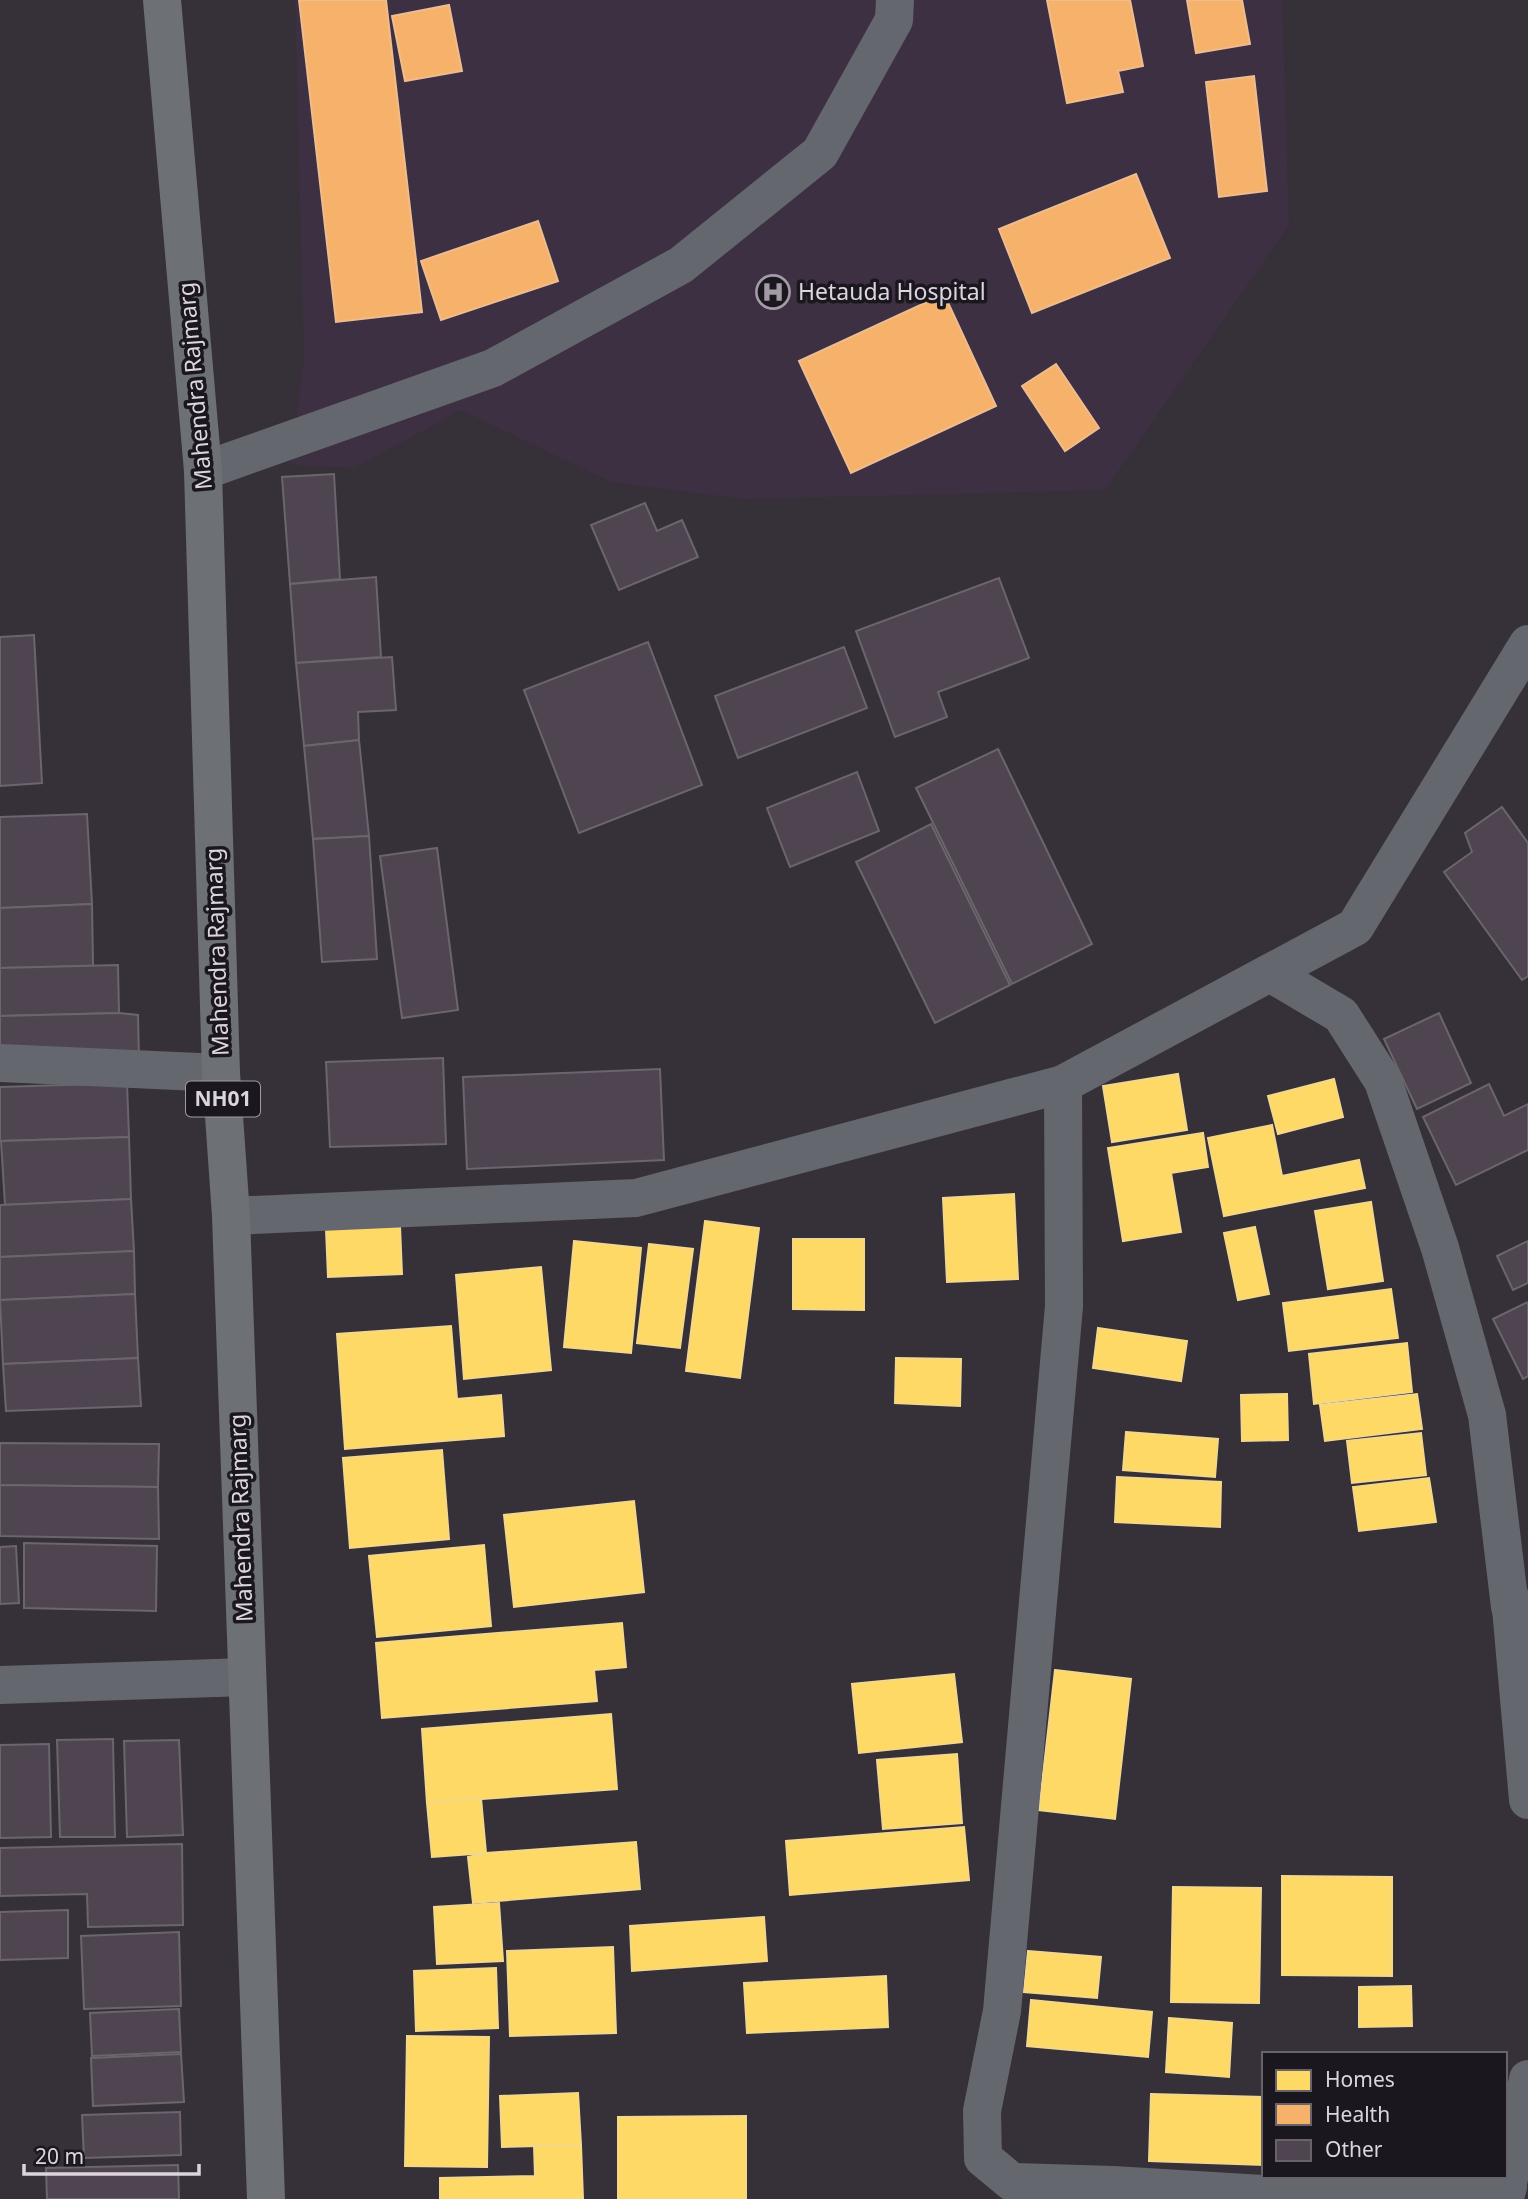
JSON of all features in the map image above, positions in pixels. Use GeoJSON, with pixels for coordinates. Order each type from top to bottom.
{"type":"FeatureCollection","features":[{"type":"Feature","properties":{"kind":"highway","name":"Mahendra Rajmarg"},"geometry":{"type":"LineString","coordinates":[[162,0],[203,471],[221,1073],[231,1216],[266,2199]]}},
{"type":"Feature","properties":{"kind":"street"},"geometry":{"type":"LineString","coordinates":[[203,471],[493,368],[681,265],[820,153],[894,20],[895,0]]}},
{"type":"Feature","properties":{"kind":"street"},"geometry":{"type":"LineString","coordinates":[[231,1216],[636,1198],[1063,1084],[1354,927],[1528,644]]}},
{"type":"Feature","properties":{"kind":"street"},"geometry":{"type":"LineString","coordinates":[[1270,972],[1341,1015],[1382,1081],[1440,1248],[1487,1415],[1510,1602],[1528,1800]]}},
{"type":"Feature","properties":{"kind":"street"},"geometry":{"type":"LineString","coordinates":[[0,1063],[221,1073]]}},
{"type":"Feature","properties":{"kind":"street"},"geometry":{"type":"LineString","coordinates":[[1063,1084],[1064,1306],[1002,2011],[982,2111],[983,2158],[1012,2182],[1281,2195],[1506,2193],[1528,2079]]}},
{"type":"Feature","properties":{"kind":"street"},"geometry":{"type":"LineString","coordinates":[[0,1685],[247,1677]]}},
{"type":"Feature","properties":{"kind":"shaded area","name":"Hetauda Hospital"},"geometry":{"type":"Polygon","coordinates":[[[295,0],[1282,0],[1289,225],[1105,490],[744,499],[611,482],[461,410],[354,468],[291,465],[304,358],[295,0]]]}},
{"type":"Feature","properties":{"kind":"building: Homes"},"geometry":{"type":"Polygon","coordinates":[[[1178,1074],[1187,1130],[1112,1142],[1103,1086],[1178,1074]]]}},
{"type":"Feature","properties":{"kind":"building: Homes"},"geometry":{"type":"Polygon","coordinates":[[[1334,1079],[1343,1117],[1278,1134],[1268,1096],[1334,1079]]]}},
{"type":"Feature","properties":{"kind":"building: Homes"},"geometry":{"type":"Polygon","coordinates":[[[1272,1125],[1282,1176],[1359,1160],[1365,1188],[1224,1216],[1208,1138],[1272,1125]]]}},
{"type":"Feature","properties":{"kind":"building: Homes"},"geometry":{"type":"Polygon","coordinates":[[[1203,1133],[1208,1167],[1171,1173],[1181,1232],[1123,1241],[1108,1148],[1203,1133]]]}},
{"type":"Feature","properties":{"kind":"building: Homes"},"geometry":{"type":"Polygon","coordinates":[[[1014,1194],[1018,1279],[947,1282],[943,1198],[1014,1194]]]}},
{"type":"Feature","properties":{"kind":"building: Homes"},"geometry":{"type":"Polygon","coordinates":[[[1371,1202],[1383,1281],[1328,1289],[1315,1211],[1371,1202]]]}},
{"type":"Feature","properties":{"kind":"building: Homes"},"geometry":{"type":"Polygon","coordinates":[[[705,1221],[759,1228],[740,1378],[686,1371],[705,1221]]]}},
{"type":"Feature","properties":{"kind":"building: Homes"},"geometry":{"type":"Polygon","coordinates":[[[400,1226],[402,1274],[328,1277],[326,1229],[400,1226]]]}},
{"type":"Feature","properties":{"kind":"building: Homes"},"geometry":{"type":"Polygon","coordinates":[[[1255,1227],[1269,1294],[1238,1300],[1224,1233],[1255,1227]]]}},
{"type":"Feature","properties":{"kind":"building: Homes"},"geometry":{"type":"Polygon","coordinates":[[[793,1239],[864,1239],[864,1310],[793,1309],[793,1239]]]}},
{"type":"Feature","properties":{"kind":"building: Homes"},"geometry":{"type":"Polygon","coordinates":[[[574,1241],[641,1248],[631,1353],[564,1347],[574,1241]]]}},
{"type":"Feature","properties":{"kind":"building: Homes"},"geometry":{"type":"Polygon","coordinates":[[[649,1244],[693,1249],[680,1348],[637,1343],[649,1244]]]}},
{"type":"Feature","properties":{"kind":"building: Homes"},"geometry":{"type":"Polygon","coordinates":[[[541,1267],[551,1370],[464,1379],[456,1275],[541,1267]]]}},
{"type":"Feature","properties":{"kind":"building: Homes"},"geometry":{"type":"Polygon","coordinates":[[[1391,1289],[1398,1338],[1289,1351],[1283,1303],[1391,1289]]]}},
{"type":"Feature","properties":{"kind":"building: Homes"},"geometry":{"type":"Polygon","coordinates":[[[451,1326],[457,1399],[501,1395],[504,1436],[345,1449],[337,1334],[451,1326]]]}},
{"type":"Feature","properties":{"kind":"building: Homes"},"geometry":{"type":"Polygon","coordinates":[[[1098,1328],[1187,1341],[1181,1381],[1093,1368],[1098,1328]]]}},
{"type":"Feature","properties":{"kind":"building: Homes"},"geometry":{"type":"Polygon","coordinates":[[[1407,1343],[1412,1392],[1314,1404],[1309,1354],[1407,1343]]]}},
{"type":"Feature","properties":{"kind":"building: Homes"},"geometry":{"type":"Polygon","coordinates":[[[896,1358],[961,1359],[960,1406],[895,1403],[896,1358]]]}},
{"type":"Feature","properties":{"kind":"building: Homes"},"geometry":{"type":"Polygon","coordinates":[[[1287,1394],[1288,1440],[1242,1441],[1241,1395],[1287,1394]]]}},
{"type":"Feature","properties":{"kind":"building: Homes"},"geometry":{"type":"Polygon","coordinates":[[[1417,1394],[1422,1429],[1325,1441],[1320,1405],[1417,1394]]]}},
{"type":"Feature","properties":{"kind":"building: Homes"},"geometry":{"type":"Polygon","coordinates":[[[1126,1432],[1218,1439],[1215,1477],[1123,1470],[1126,1432]]]}},
{"type":"Feature","properties":{"kind":"building: Homes"},"geometry":{"type":"Polygon","coordinates":[[[1421,1433],[1426,1475],[1352,1483],[1347,1441],[1421,1433]]]}},
{"type":"Feature","properties":{"kind":"building: Homes"},"geometry":{"type":"Polygon","coordinates":[[[442,1450],[449,1539],[350,1548],[343,1458],[442,1450]]]}},
{"type":"Feature","properties":{"kind":"building: Homes"},"geometry":{"type":"Polygon","coordinates":[[[1117,1477],[1221,1482],[1220,1527],[1115,1522],[1117,1477]]]}},
{"type":"Feature","properties":{"kind":"building: Homes"},"geometry":{"type":"Polygon","coordinates":[[[1429,1478],[1436,1522],[1359,1531],[1353,1487],[1429,1478]]]}},
{"type":"Feature","properties":{"kind":"building: Homes"},"geometry":{"type":"Polygon","coordinates":[[[634,1501],[644,1592],[514,1607],[504,1515],[634,1501]]]}},
{"type":"Feature","properties":{"kind":"building: Homes"},"geometry":{"type":"Polygon","coordinates":[[[484,1545],[491,1626],[377,1637],[369,1556],[484,1545]]]}},
{"type":"Feature","properties":{"kind":"building: Homes"},"geometry":{"type":"Polygon","coordinates":[[[622,1623],[626,1667],[594,1670],[597,1701],[382,1718],[376,1643],[622,1623]]]}},
{"type":"Feature","properties":{"kind":"building: Homes"},"geometry":{"type":"Polygon","coordinates":[[[1055,1670],[1131,1679],[1115,1819],[1039,1810],[1055,1670]]]}},
{"type":"Feature","properties":{"kind":"building: Homes"},"geometry":{"type":"Polygon","coordinates":[[[954,1674],[962,1742],[859,1753],[852,1684],[954,1674]]]}},
{"type":"Feature","properties":{"kind":"building: Homes"},"geometry":{"type":"Polygon","coordinates":[[[611,1714],[617,1789],[427,1803],[422,1729],[611,1714]]]}},
{"type":"Feature","properties":{"kind":"building: Homes"},"geometry":{"type":"Polygon","coordinates":[[[957,1754],[962,1823],[883,1829],[877,1760],[957,1754]]]}},
{"type":"Feature","properties":{"kind":"building: Homes"},"geometry":{"type":"Polygon","coordinates":[[[481,1798],[486,1853],[432,1857],[427,1803],[481,1798]]]}},
{"type":"Feature","properties":{"kind":"building: Homes"},"geometry":{"type":"Polygon","coordinates":[[[964,1827],[969,1880],[790,1895],[786,1841],[964,1827]]]}},
{"type":"Feature","properties":{"kind":"building: Homes"},"geometry":{"type":"Polygon","coordinates":[[[636,1842],[640,1889],[473,1903],[468,1857],[486,1853],[636,1842]]]}},
{"type":"Feature","properties":{"kind":"building: Homes"},"geometry":{"type":"Polygon","coordinates":[[[1282,1876],[1392,1877],[1392,1976],[1282,1975],[1282,1876]]]}},
{"type":"Feature","properties":{"kind":"building: Homes"},"geometry":{"type":"Polygon","coordinates":[[[1173,1887],[1261,1888],[1259,2003],[1171,2002],[1173,1887]]]}},
{"type":"Feature","properties":{"kind":"building: Homes"},"geometry":{"type":"Polygon","coordinates":[[[499,1903],[503,1961],[437,1964],[434,1907],[499,1903]]]}},
{"type":"Feature","properties":{"kind":"building: Homes"},"geometry":{"type":"Polygon","coordinates":[[[764,1917],[767,1961],[632,1971],[630,1926],[764,1917]]]}},
{"type":"Feature","properties":{"kind":"building: Homes"},"geometry":{"type":"Polygon","coordinates":[[[613,1947],[616,2033],[510,2036],[507,1951],[613,1947]]]}},
{"type":"Feature","properties":{"kind":"building: Homes"},"geometry":{"type":"Polygon","coordinates":[[[1028,1951],[1101,1957],[1097,1998],[1024,1992],[1028,1951]]]}},
{"type":"Feature","properties":{"kind":"building: Homes"},"geometry":{"type":"Polygon","coordinates":[[[496,1968],[498,2028],[416,2031],[414,1971],[496,1968]]]}},
{"type":"Feature","properties":{"kind":"building: Homes"},"geometry":{"type":"Polygon","coordinates":[[[886,1976],[888,2027],[747,2033],[744,1983],[886,1976]]]}},
{"type":"Feature","properties":{"kind":"building: Homes"},"geometry":{"type":"Polygon","coordinates":[[[1411,1986],[1412,2026],[1359,2027],[1359,1987],[1411,1986]]]}},
{"type":"Feature","properties":{"kind":"building: Homes"},"geometry":{"type":"Polygon","coordinates":[[[1031,2000],[1152,2012],[1148,2057],[1027,2046],[1031,2000]]]}},
{"type":"Feature","properties":{"kind":"building: Homes"},"geometry":{"type":"Polygon","coordinates":[[[1169,2018],[1232,2023],[1229,2077],[1166,2072],[1169,2018]]]}},
{"type":"Feature","properties":{"kind":"building: Homes"},"geometry":{"type":"Polygon","coordinates":[[[407,2036],[489,2037],[487,2167],[405,2166],[407,2036]]]}},
{"type":"Feature","properties":{"kind":"building: Homes"},"geometry":{"type":"Polygon","coordinates":[[[578,2093],[581,2145],[502,2147],[500,2096],[578,2093]]]}},
{"type":"Feature","properties":{"kind":"building: Homes"},"geometry":{"type":"Polygon","coordinates":[[[1151,2094],[1262,2097],[1262,2165],[1149,2161],[1151,2094]]]}},
{"type":"Feature","properties":{"kind":"building: Homes"},"geometry":{"type":"Polygon","coordinates":[[[746,2116],[746,2199],[618,2199],[618,2117],[746,2116]]]}},
{"type":"Feature","properties":{"kind":"building: Homes"},"geometry":{"type":"Polygon","coordinates":[[[534,2145],[581,2145],[583,2199],[440,2199],[440,2178],[535,2176],[534,2145]]]}},
{"type":"Feature","properties":{"kind":"building: Health"},"geometry":{"type":"Polygon","coordinates":[[[299,0],[386,0],[422,312],[336,322],[299,0]]]}},
{"type":"Feature","properties":{"kind":"building: Health"},"geometry":{"type":"Polygon","coordinates":[[[1047,0],[1130,0],[1143,66],[1118,71],[1123,92],[1067,103],[1047,0]]]}},
{"type":"Feature","properties":{"kind":"building: Health"},"geometry":{"type":"Polygon","coordinates":[[[1187,0],[1242,0],[1250,44],[1196,53],[1187,0]]]}},
{"type":"Feature","properties":{"kind":"building: Health"},"geometry":{"type":"Polygon","coordinates":[[[449,5],[462,71],[405,81],[392,16],[449,5]]]}},
{"type":"Feature","properties":{"kind":"building: Health"},"geometry":{"type":"Polygon","coordinates":[[[1254,76],[1267,191],[1219,197],[1206,82],[1254,76]]]}},
{"type":"Feature","properties":{"kind":"building: Health"},"geometry":{"type":"Polygon","coordinates":[[[1136,174],[1170,258],[1032,313],[999,229],[1136,174]]]}},
{"type":"Feature","properties":{"kind":"building: Health"},"geometry":{"type":"Polygon","coordinates":[[[538,221],[558,281],[441,320],[421,261],[538,221]]]}},
{"type":"Feature","properties":{"kind":"building: Health"},"geometry":{"type":"Polygon","coordinates":[[[944,294],[996,406],[851,473],[799,361],[944,294]]]}},
{"type":"Feature","properties":{"kind":"building: Health"},"geometry":{"type":"Polygon","coordinates":[[[1056,364],[1099,428],[1065,451],[1022,386],[1056,364]]]}},
{"type":"Feature","properties":{"kind":"building: Other"},"geometry":{"type":"Polygon","coordinates":[[[334,474],[340,579],[290,584],[282,477],[334,474]]]}},
{"type":"Feature","properties":{"kind":"building: Other"},"geometry":{"type":"Polygon","coordinates":[[[645,503],[657,531],[682,520],[698,557],[619,590],[591,525],[645,503]]]}},
{"type":"Feature","properties":{"kind":"building: Other"},"geometry":{"type":"Polygon","coordinates":[[[376,577],[381,657],[296,663],[290,584],[376,577]]]}},
{"type":"Feature","properties":{"kind":"building: Other"},"geometry":{"type":"Polygon","coordinates":[[[999,578],[1029,658],[938,692],[947,717],[895,737],[856,631],[999,578]]]}},
{"type":"Feature","properties":{"kind":"building: Other"},"geometry":{"type":"Polygon","coordinates":[[[34,635],[42,783],[0,786],[0,637],[34,635]]]}},
{"type":"Feature","properties":{"kind":"building: Other"},"geometry":{"type":"Polygon","coordinates":[[[648,642],[702,785],[579,833],[524,690],[648,642]]]}},
{"type":"Feature","properties":{"kind":"building: Other"},"geometry":{"type":"Polygon","coordinates":[[[844,647],[867,708],[738,758],[715,696],[844,647]]]}},
{"type":"Feature","properties":{"kind":"building: Other"},"geometry":{"type":"Polygon","coordinates":[[[392,657],[396,710],[358,712],[359,740],[304,746],[296,663],[392,657]]]}},
{"type":"Feature","properties":{"kind":"building: Other"},"geometry":{"type":"Polygon","coordinates":[[[359,740],[369,836],[313,839],[304,746],[359,740]]]}},
{"type":"Feature","properties":{"kind":"building: Other"},"geometry":{"type":"Polygon","coordinates":[[[998,749],[1092,944],[1012,984],[916,788],[998,749]]]}},
{"type":"Feature","properties":{"kind":"building: Other"},"geometry":{"type":"Polygon","coordinates":[[[857,772],[879,831],[790,867],[767,808],[857,772]]]}},
{"type":"Feature","properties":{"kind":"building: Other"},"geometry":{"type":"Polygon","coordinates":[[[1502,807],[1528,843],[1528,976],[1522,980],[1444,872],[1472,852],[1465,833],[1502,807]]]}},
{"type":"Feature","properties":{"kind":"building: Other"},"geometry":{"type":"Polygon","coordinates":[[[87,814],[92,904],[0,908],[0,817],[87,814]]]}},
{"type":"Feature","properties":{"kind":"building: Other"},"geometry":{"type":"Polygon","coordinates":[[[931,824],[1010,985],[935,1023],[856,862],[931,824]]]}},
{"type":"Feature","properties":{"kind":"building: Other"},"geometry":{"type":"Polygon","coordinates":[[[369,836],[377,959],[322,962],[313,839],[369,836]]]}},
{"type":"Feature","properties":{"kind":"building: Other"},"geometry":{"type":"Polygon","coordinates":[[[437,848],[458,1010],[402,1018],[380,856],[437,848]]]}},
{"type":"Feature","properties":{"kind":"building: Other"},"geometry":{"type":"Polygon","coordinates":[[[92,904],[93,966],[0,968],[0,908],[92,904]]]}},
{"type":"Feature","properties":{"kind":"building: Other"},"geometry":{"type":"Polygon","coordinates":[[[118,965],[119,1013],[0,1016],[0,968],[118,965]]]}},
{"type":"Feature","properties":{"kind":"building: Other"},"geometry":{"type":"Polygon","coordinates":[[[119,1013],[138,1015],[139,1059],[0,1060],[0,1016],[119,1013]]]}},
{"type":"Feature","properties":{"kind":"building: Other"},"geometry":{"type":"Polygon","coordinates":[[[1439,1013],[1471,1083],[1417,1109],[1384,1039],[1439,1013]]]}},
{"type":"Feature","properties":{"kind":"building: Other"},"geometry":{"type":"Polygon","coordinates":[[[443,1058],[446,1144],[330,1147],[326,1062],[443,1058]]]}},
{"type":"Feature","properties":{"kind":"building: Other"},"geometry":{"type":"Polygon","coordinates":[[[660,1069],[664,1160],[467,1169],[463,1077],[660,1069]]]}},
{"type":"Feature","properties":{"kind":"building: Other"},"geometry":{"type":"Polygon","coordinates":[[[127,1083],[129,1137],[0,1141],[0,1087],[127,1083]]]}},
{"type":"Feature","properties":{"kind":"building: Other"},"geometry":{"type":"Polygon","coordinates":[[[1489,1084],[1504,1116],[1528,1104],[1528,1150],[1456,1185],[1423,1117],[1489,1084]]]}},
{"type":"Feature","properties":{"kind":"building: Other"},"geometry":{"type":"Polygon","coordinates":[[[129,1137],[131,1199],[5,1205],[1,1141],[129,1137]]]}},
{"type":"Feature","properties":{"kind":"building: Other"},"geometry":{"type":"Polygon","coordinates":[[[131,1199],[134,1251],[0,1257],[0,1205],[131,1199]]]}},
{"type":"Feature","properties":{"kind":"building: Other"},"geometry":{"type":"Polygon","coordinates":[[[1528,1241],[1528,1283],[1513,1290],[1497,1256],[1528,1241]]]}},
{"type":"Feature","properties":{"kind":"building: Other"},"geometry":{"type":"Polygon","coordinates":[[[134,1251],[135,1294],[0,1300],[0,1257],[134,1251]]]}},
{"type":"Feature","properties":{"kind":"building: Other"},"geometry":{"type":"Polygon","coordinates":[[[135,1294],[138,1358],[3,1364],[0,1300],[135,1294]]]}},
{"type":"Feature","properties":{"kind":"building: Other"},"geometry":{"type":"Polygon","coordinates":[[[1528,1302],[1528,1376],[1523,1379],[1493,1319],[1528,1302]]]}},
{"type":"Feature","properties":{"kind":"building: Other"},"geometry":{"type":"Polygon","coordinates":[[[138,1358],[141,1406],[6,1411],[3,1364],[138,1358]]]}},
{"type":"Feature","properties":{"kind":"building: Other"},"geometry":{"type":"Polygon","coordinates":[[[0,1443],[159,1444],[158,1487],[0,1485],[0,1443]]]}},
{"type":"Feature","properties":{"kind":"building: Other"},"geometry":{"type":"Polygon","coordinates":[[[0,1485],[158,1487],[159,1539],[0,1536],[0,1485]]]}},
{"type":"Feature","properties":{"kind":"building: Other"},"geometry":{"type":"Polygon","coordinates":[[[24,1543],[157,1546],[156,1611],[24,1608],[24,1543]]]}},
{"type":"Feature","properties":{"kind":"building: Other"},"geometry":{"type":"Polygon","coordinates":[[[16,1546],[19,1603],[0,1604],[0,1547],[16,1546]]]}},
{"type":"Feature","properties":{"kind":"building: Other"},"geometry":{"type":"Polygon","coordinates":[[[113,1739],[115,1837],[60,1837],[57,1740],[113,1739]]]}},
{"type":"Feature","properties":{"kind":"building: Other"},"geometry":{"type":"Polygon","coordinates":[[[179,1740],[183,1835],[127,1837],[124,1741],[179,1740]]]}},
{"type":"Feature","properties":{"kind":"building: Other"},"geometry":{"type":"Polygon","coordinates":[[[49,1744],[51,1837],[0,1838],[0,1745],[49,1744]]]}},
{"type":"Feature","properties":{"kind":"building: Other"},"geometry":{"type":"Polygon","coordinates":[[[182,1844],[183,1925],[88,1927],[87,1894],[0,1896],[0,1848],[182,1844]]]}},
{"type":"Feature","properties":{"kind":"building: Other"},"geometry":{"type":"Polygon","coordinates":[[[68,1910],[68,1958],[0,1960],[0,1912],[68,1910]]]}},
{"type":"Feature","properties":{"kind":"building: Other"},"geometry":{"type":"Polygon","coordinates":[[[179,1932],[181,2006],[84,2009],[81,1936],[179,1932]]]}},
{"type":"Feature","properties":{"kind":"building: Other"},"geometry":{"type":"Polygon","coordinates":[[[179,2009],[181,2052],[92,2056],[90,2013],[179,2009]]]}},
{"type":"Feature","properties":{"kind":"building: Other"},"geometry":{"type":"Polygon","coordinates":[[[181,2054],[184,2102],[93,2106],[91,2058],[181,2054]]]}},
{"type":"Feature","properties":{"kind":"building: Other"},"geometry":{"type":"Polygon","coordinates":[[[180,2112],[181,2155],[84,2158],[82,2115],[180,2112]]]}},
{"type":"Feature","properties":{"kind":"building: Other"},"geometry":{"type":"Polygon","coordinates":[[[178,2165],[179,2199],[47,2199],[46,2168],[178,2165]]]}},
{"type":"Feature","properties":{"kind":"place","name":"Hetauda Hospital"},"geometry":{"type":"Point","coordinates":[773,292]}}]}
